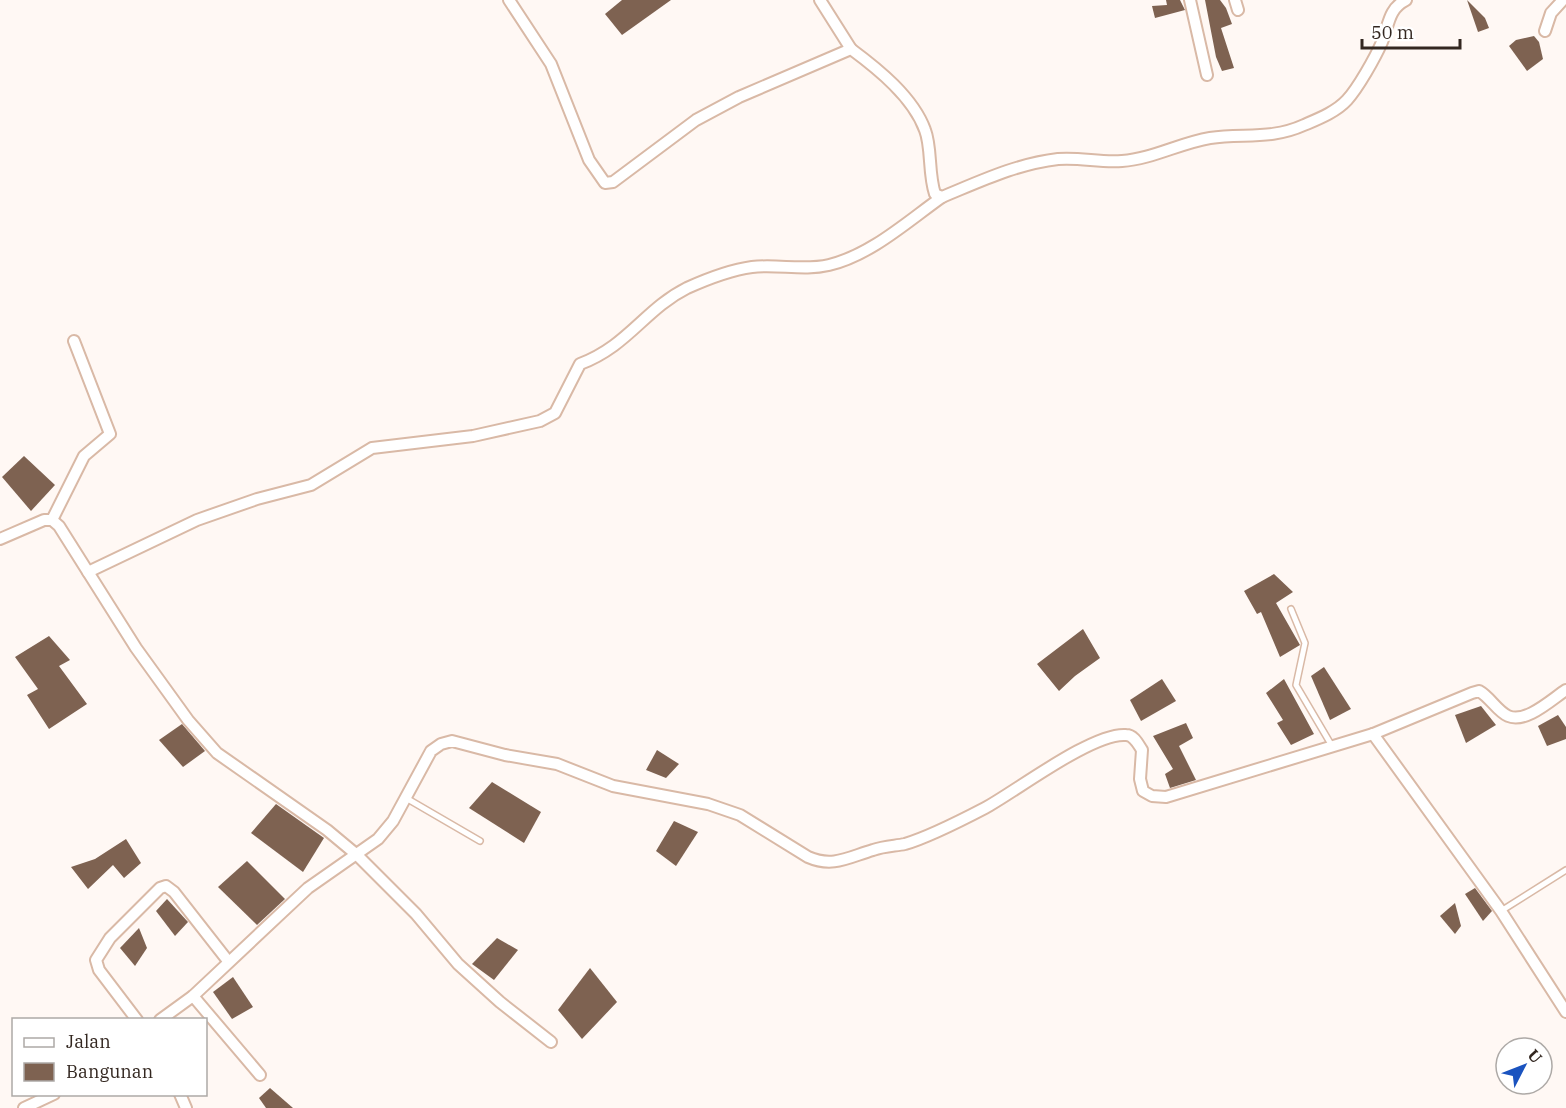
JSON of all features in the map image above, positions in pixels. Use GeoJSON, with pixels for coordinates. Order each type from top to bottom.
{"type":"FeatureCollection","features":[{"type":"Feature","properties":{"kind":"street"},"geometry":{"type":"LineString","coordinates":[[509,0],[551,64],[589,160],[605,183],[613,182],[696,120],[739,97],[850,49]]}},
{"type":"Feature","properties":{"kind":"street"},"geometry":{"type":"LineString","coordinates":[[820,0],[850,49],[872,65],[903,97],[919,118],[926,132],[929,177],[935,194],[942,197]]}},
{"type":"Feature","properties":{"kind":"street"},"geometry":{"type":"LineString","coordinates":[[1190,0],[1207,75]]}},
{"type":"Feature","properties":{"kind":"street"},"geometry":{"type":"LineString","coordinates":[[88,572],[197,520],[257,499],[311,485],[372,448],[473,436],[540,422],[555,413],[580,364],[599,357],[623,341],[662,303],[716,276],[752,267],[809,269],[853,257],[942,197],[1019,166],[1060,159],[1121,161],[1143,158],[1188,142],[1213,138],[1269,136],[1301,127],[1331,112],[1347,100],[1382,42],[1391,13],[1406,0]]}},
{"type":"Feature","properties":{"kind":"street"},"geometry":{"type":"LineString","coordinates":[[1545,31],[1551,13],[1563,0]]}},
{"type":"Feature","properties":{"kind":"street"},"geometry":{"type":"LineString","coordinates":[[52,520],[84,456],[110,434],[74,341]]}},
{"type":"Feature","properties":{"kind":"street"},"geometry":{"type":"LineString","coordinates":[[0,539],[44,520],[52,520],[136,648],[181,711],[218,753],[327,830],[357,855],[416,914],[458,964],[500,1002],[551,1042]]}},
{"type":"Feature","properties":{"kind":"street"},"geometry":{"type":"LineString","coordinates":[[163,1018],[193,996],[308,888],[378,839],[393,821],[431,751],[452,741],[505,755],[557,764],[613,786],[708,804],[740,815],[808,858],[819,862],[835,863],[874,849],[906,843],[985,808],[1055,763],[1104,740],[1126,735],[1135,739],[1142,750],[1140,779],[1143,791],[1159,797],[1242,776],[1373,735],[1479,691],[1506,715],[1515,717],[1525,716],[1566,690]]}},
{"type":"Feature","properties":{"kind":"street"},"geometry":{"type":"LineString","coordinates":[[1373,735],[1501,911],[1566,1012]]}},
{"type":"Feature","properties":{"kind":"street"},"geometry":{"type":"LineString","coordinates":[[135,1018],[99,970],[96,960],[110,938],[160,888],[166,886],[174,892],[228,961]]}},
{"type":"Feature","properties":{"kind":"street"},"geometry":{"type":"LineString","coordinates":[[193,996],[260,1075]]}},
{"type":"Feature","properties":{"kind":"street"},"geometry":{"type":"LineString","coordinates":[[24,1108],[52,1096]]}},
{"type":"Feature","properties":{"kind":"lane"},"geometry":{"type":"LineString","coordinates":[[1291,609],[1305,643],[1296,685],[1333,747]]}},
{"type":"Feature","properties":{"kind":"lane"},"geometry":{"type":"LineString","coordinates":[[406,798],[480,841]]}},
{"type":"Feature","properties":{"kind":"lane"},"geometry":{"type":"LineString","coordinates":[[1501,911],[1566,870]]}},
{"type":"Feature","properties":{"kind":"building"},"geometry":{"type":"Polygon","coordinates":[[[622,0],[671,0],[622,35],[605,14],[622,0]]]}},
{"type":"Feature","properties":{"kind":"building"},"geometry":{"type":"Polygon","coordinates":[[[1166,0],[1180,0],[1185,10],[1155,18],[1152,6],[1167,5],[1166,0]]]}},
{"type":"Feature","properties":{"kind":"building"},"geometry":{"type":"Polygon","coordinates":[[[1205,0],[1220,0],[1226,8],[1232,24],[1221,28],[1234,68],[1222,71],[1216,57],[1205,0]]]}},
{"type":"Feature","properties":{"kind":"building"},"geometry":{"type":"Polygon","coordinates":[[[1467,0],[1485,18],[1489,28],[1478,32],[1467,0]]]}},
{"type":"Feature","properties":{"kind":"building"},"geometry":{"type":"Polygon","coordinates":[[[1534,36],[1539,42],[1543,59],[1527,71],[1509,46],[1516,40],[1534,36]]]}},
{"type":"Feature","properties":{"kind":"building"},"geometry":{"type":"Polygon","coordinates":[[[24,456],[55,485],[31,511],[2,477],[24,456]]]}},
{"type":"Feature","properties":{"kind":"building"},"geometry":{"type":"Polygon","coordinates":[[[1274,574],[1293,592],[1276,603],[1300,645],[1280,657],[1261,612],[1257,614],[1244,591],[1274,574]]]}},
{"type":"Feature","properties":{"kind":"building"},"geometry":{"type":"Polygon","coordinates":[[[1083,629],[1100,658],[1059,691],[1037,664],[1083,629]]]}},
{"type":"Feature","properties":{"kind":"building"},"geometry":{"type":"Polygon","coordinates":[[[49,636],[70,660],[59,666],[87,704],[49,729],[27,695],[38,689],[15,657],[49,636]]]}},
{"type":"Feature","properties":{"kind":"building"},"geometry":{"type":"Polygon","coordinates":[[[1324,667],[1351,709],[1330,720],[1311,676],[1324,667]]]}},
{"type":"Feature","properties":{"kind":"building"},"geometry":{"type":"Polygon","coordinates":[[[1162,679],[1176,701],[1141,721],[1130,700],[1162,679]]]}},
{"type":"Feature","properties":{"kind":"building"},"geometry":{"type":"Polygon","coordinates":[[[1284,679],[1314,734],[1291,745],[1277,723],[1283,720],[1266,693],[1284,679]]]}},
{"type":"Feature","properties":{"kind":"building"},"geometry":{"type":"Polygon","coordinates":[[[1481,706],[1496,725],[1466,743],[1455,715],[1481,706]]]}},
{"type":"Feature","properties":{"kind":"building"},"geometry":{"type":"Polygon","coordinates":[[[1558,715],[1566,727],[1566,739],[1547,746],[1538,726],[1558,715]]]}},
{"type":"Feature","properties":{"kind":"building"},"geometry":{"type":"Polygon","coordinates":[[[1186,723],[1193,738],[1179,746],[1196,780],[1170,788],[1165,774],[1173,769],[1153,736],[1186,723]]]}},
{"type":"Feature","properties":{"kind":"building"},"geometry":{"type":"Polygon","coordinates":[[[182,724],[205,751],[183,767],[159,740],[182,724]]]}},
{"type":"Feature","properties":{"kind":"building"},"geometry":{"type":"Polygon","coordinates":[[[657,750],[679,764],[666,778],[646,770],[657,750]]]}},
{"type":"Feature","properties":{"kind":"building"},"geometry":{"type":"Polygon","coordinates":[[[492,782],[541,812],[524,843],[469,808],[492,782]]]}},
{"type":"Feature","properties":{"kind":"building"},"geometry":{"type":"Polygon","coordinates":[[[276,804],[324,838],[303,872],[251,833],[276,804]]]}},
{"type":"Feature","properties":{"kind":"building"},"geometry":{"type":"Polygon","coordinates":[[[674,821],[698,832],[676,866],[656,851],[674,821]]]}},
{"type":"Feature","properties":{"kind":"building"},"geometry":{"type":"Polygon","coordinates":[[[126,839],[141,863],[124,878],[113,865],[88,889],[71,867],[95,859],[126,839]]]}},
{"type":"Feature","properties":{"kind":"building"},"geometry":{"type":"Polygon","coordinates":[[[247,861],[285,899],[257,925],[218,887],[247,861]]]}},
{"type":"Feature","properties":{"kind":"building"},"geometry":{"type":"Polygon","coordinates":[[[1475,888],[1492,911],[1483,921],[1465,894],[1475,888]]]}},
{"type":"Feature","properties":{"kind":"building"},"geometry":{"type":"Polygon","coordinates":[[[167,899],[188,922],[175,936],[156,911],[167,899]]]}},
{"type":"Feature","properties":{"kind":"building"},"geometry":{"type":"Polygon","coordinates":[[[1455,903],[1461,926],[1455,934],[1440,916],[1455,903]]]}},
{"type":"Feature","properties":{"kind":"building"},"geometry":{"type":"Polygon","coordinates":[[[139,928],[147,948],[135,966],[120,948],[139,928]]]}},
{"type":"Feature","properties":{"kind":"building"},"geometry":{"type":"Polygon","coordinates":[[[497,938],[518,950],[494,980],[472,964],[497,938]]]}},
{"type":"Feature","properties":{"kind":"building"},"geometry":{"type":"Polygon","coordinates":[[[590,968],[617,1002],[582,1039],[558,1010],[590,968]]]}},
{"type":"Feature","properties":{"kind":"building"},"geometry":{"type":"Polygon","coordinates":[[[233,977],[253,1007],[232,1019],[213,992],[233,977]]]}},
{"type":"Feature","properties":{"kind":"building"},"geometry":{"type":"Polygon","coordinates":[[[270,1088],[293,1108],[266,1108],[259,1098],[270,1088]]]}}]}
